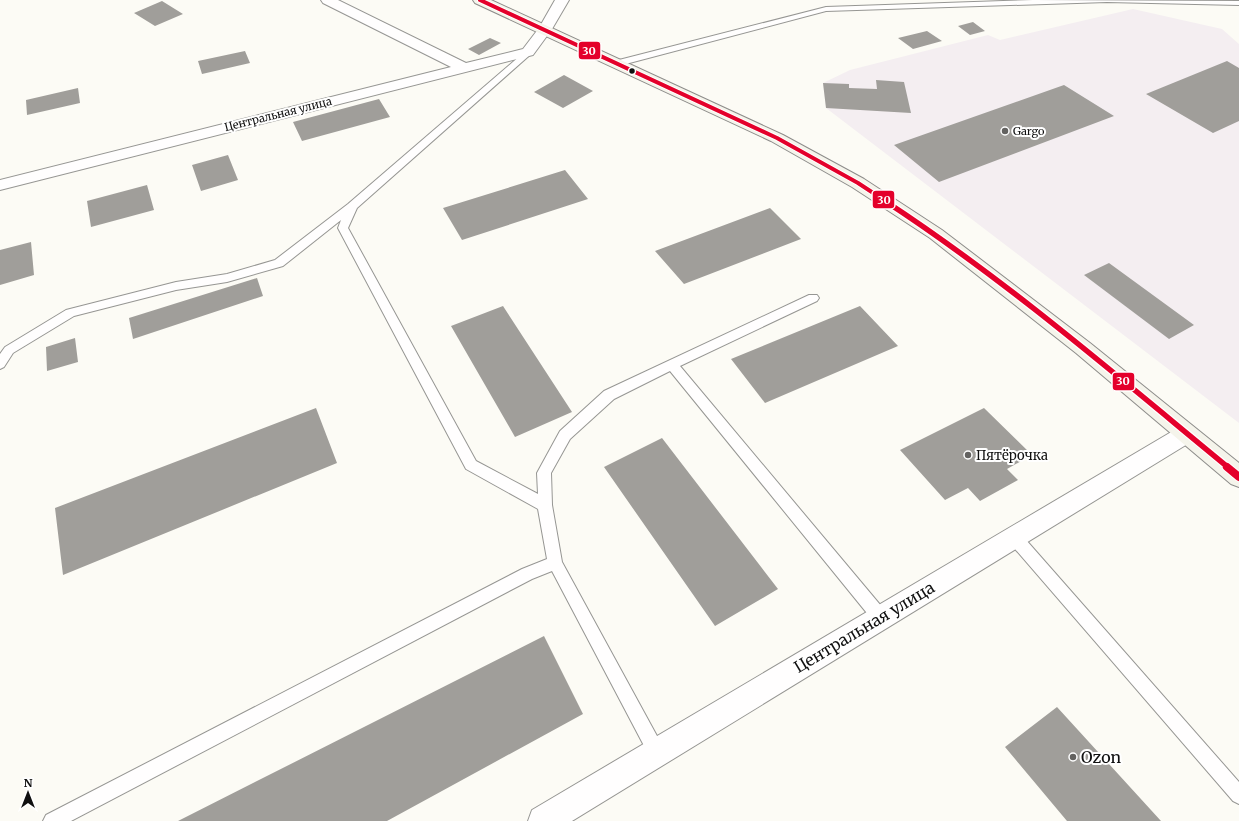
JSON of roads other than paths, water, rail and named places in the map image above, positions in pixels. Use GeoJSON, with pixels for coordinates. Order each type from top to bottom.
{"type":"FeatureCollection","features":[{"type":"Feature","properties":{"kind":"street"},"geometry":{"type":"LineString","coordinates":[[328,0],[464,68]]}},
{"type":"Feature","properties":{"kind":"street"},"geometry":{"type":"LineString","coordinates":[[480,0],[777,138],[858,183],[936,234],[1083,348],[1239,478]]}},
{"type":"Feature","properties":{"kind":"street"},"geometry":{"type":"LineString","coordinates":[[528,52],[545,29],[562,0]]}},
{"type":"Feature","properties":{"kind":"street","name":"Центральная улица"},"geometry":{"type":"LineString","coordinates":[[0,185],[528,52]]}},
{"type":"Feature","properties":{"kind":"street","name":"Центральная улица"},"geometry":{"type":"LineString","coordinates":[[543,821],[1186,434]]}},
{"type":"Feature","properties":{"kind":"lane"},"geometry":{"type":"LineString","coordinates":[[618,63],[826,9],[1107,0],[1239,3]]}},
{"type":"Feature","properties":{"kind":"lane"},"geometry":{"type":"LineString","coordinates":[[0,364],[9,350],[70,313],[176,286],[227,278],[279,263],[352,206],[528,52]]}},
{"type":"Feature","properties":{"kind":"lane"},"geometry":{"type":"LineString","coordinates":[[352,206],[343,228],[472,465],[545,505]]}},
{"type":"Feature","properties":{"kind":"lane"},"geometry":{"type":"LineString","coordinates":[[657,753],[555,563],[545,505],[544,473],[565,435],[609,395],[813,298]]}},
{"type":"Feature","properties":{"kind":"lane"},"geometry":{"type":"LineString","coordinates":[[672,365],[881,618]]}},
{"type":"Feature","properties":{"kind":"lane"},"geometry":{"type":"LineString","coordinates":[[1014,537],[1239,795]]}},
{"type":"Feature","properties":{"kind":"lane"},"geometry":{"type":"LineString","coordinates":[[52,821],[527,574],[555,563]]}},
{"type":"Feature","properties":{"kind":"place","name":"Gargo"},"geometry":{"type":"Point","coordinates":[1005,131]}},
{"type":"Feature","properties":{"kind":"place","name":"Пятёрочка"},"geometry":{"type":"Point","coordinates":[968,455]}},
{"type":"Feature","properties":{"kind":"place","name":"Ozon"},"geometry":{"type":"Point","coordinates":[1073,757]}}]}
